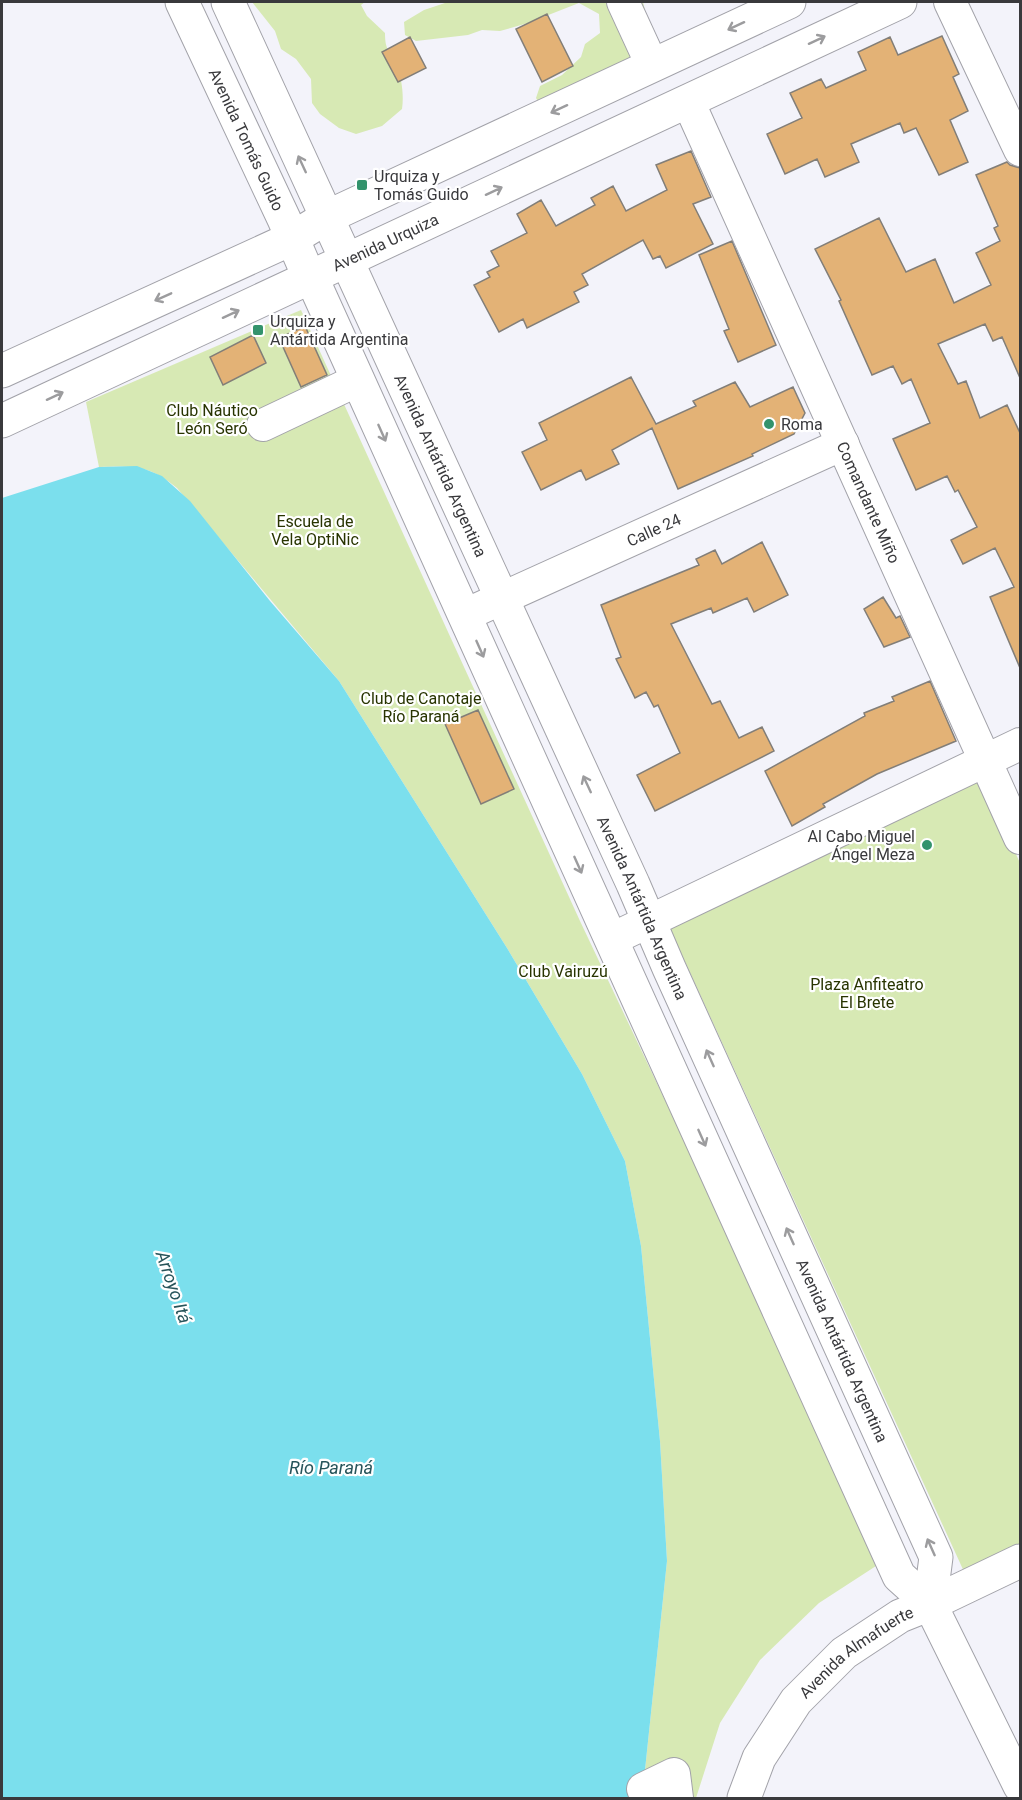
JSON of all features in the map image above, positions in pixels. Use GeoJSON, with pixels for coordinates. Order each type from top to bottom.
{"type":"FeatureCollection","features":[{"type":"Feature","properties":{"kind":"main road","name":"Avenida Tomás Guido"},"geometry":{"type":"LineString","coordinates":[[182,2],[293,238],[309,277]]}},
{"type":"Feature","properties":{"kind":"main road"},"geometry":{"type":"LineString","coordinates":[[228,2],[327,217]]}},
{"type":"Feature","properties":{"kind":"main road"},"geometry":{"type":"LineString","coordinates":[[2,371],[293,238],[327,217],[789,2]]}},
{"type":"Feature","properties":{"kind":"main road","name":"Avenida Urquiza"},"geometry":{"type":"LineString","coordinates":[[2,421],[900,2]]}},
{"type":"Feature","properties":{"kind":"main road","name":"Avenida Antártida Argentina"},"geometry":{"type":"LineString","coordinates":[[327,217],[633,884],[936,1557],[930,1604]]}},
{"type":"Feature","properties":{"kind":"main road"},"geometry":{"type":"LineString","coordinates":[[309,277],[315,285],[465,615],[899,1576],[930,1604],[1020,1786]]}},
{"type":"Feature","properties":{"kind":"main road","name":"Avenida Almafuerte"},"geometry":{"type":"LineString","coordinates":[[744,1798],[759,1758],[796,1701],[844,1653],[900,1616],[1020,1561]]}},
{"type":"Feature","properties":{"kind":"street"},"geometry":{"type":"LineString","coordinates":[[623,2],[652,65]]}},
{"type":"Feature","properties":{"kind":"street"},"geometry":{"type":"LineString","coordinates":[[950,2],[1020,150]]}},
{"type":"Feature","properties":{"kind":"street","name":"Comandante Miño"},"geometry":{"type":"LineString","coordinates":[[688,100],[1020,838]]}},
{"type":"Feature","properties":{"kind":"street"},"geometry":{"type":"LineString","coordinates":[[263,424],[358,380]]}},
{"type":"Feature","properties":{"kind":"street","name":"Calle 24"},"geometry":{"type":"LineString","coordinates":[[465,615],[843,444]]}},
{"type":"Feature","properties":{"kind":"street"},"geometry":{"type":"LineString","coordinates":[[612,939],[1020,744]]}},
{"type":"Feature","properties":{"kind":"street"},"geometry":{"type":"LineString","coordinates":[[643,1789],[674,1774],[677,1798]]}},
{"type":"Feature","properties":{"kind":"green space"},"geometry":{"type":"Polygon","coordinates":[[[252,2],[365,2],[361,5],[367,16],[385,33],[387,47],[398,70],[402,87],[402,109],[382,126],[356,134],[339,128],[320,114],[312,103],[311,79],[296,59],[281,49],[275,31],[252,2]]]}},
{"type":"Feature","properties":{"kind":"green space"},"geometry":{"type":"Polygon","coordinates":[[[448,2],[643,2],[650,31],[637,61],[540,105],[536,98],[540,86],[562,75],[581,57],[585,44],[600,33],[599,14],[579,3],[528,23],[500,31],[482,30],[468,35],[416,41],[405,35],[404,22],[424,10],[448,2]]]}},
{"type":"Feature","properties":{"kind":"green space"},"geometry":{"type":"Polygon","coordinates":[[[301,310],[580,921],[717,1210],[876,1566],[819,1603],[760,1660],[720,1723],[696,1798],[683,1798],[643,1789],[667,1561],[660,1441],[641,1246],[625,1161],[582,1074],[507,948],[339,681],[177,488],[158,475],[141,468],[99,467],[86,402],[301,310]]]}},
{"type":"Feature","properties":{"kind":"green space","name":"Plaza Anfiteatro El Brete"},"geometry":{"type":"Polygon","coordinates":[[[979,773],[1020,863],[1020,1551],[966,1576],[665,918],[979,773]]]}},
{"type":"Feature","properties":{"kind":"water","name":"Río Paraná"},"geometry":{"type":"Polygon","coordinates":[[[137,466],[162,476],[190,501],[270,601],[339,681],[507,948],[582,1074],[625,1161],[641,1246],[660,1441],[667,1561],[643,1789],[646,1798],[2,1798],[2,498],[99,467],[137,466]]]}},
{"type":"Feature","properties":{"kind":"building"},"geometry":{"type":"Polygon","coordinates":[[[547,14],[573,66],[542,82],[516,29],[547,14]]]}},
{"type":"Feature","properties":{"kind":"building"},"geometry":{"type":"Polygon","coordinates":[[[942,36],[959,74],[953,77],[968,111],[950,120],[968,162],[939,175],[916,128],[904,133],[900,123],[851,144],[859,162],[825,177],[817,159],[785,174],[767,134],[802,118],[790,93],[821,79],[826,88],[866,70],[858,52],[890,37],[898,55],[942,36]]]}},
{"type":"Feature","properties":{"kind":"building"},"geometry":{"type":"Polygon","coordinates":[[[410,37],[426,68],[398,82],[382,52],[410,37]]]}},
{"type":"Feature","properties":{"kind":"building"},"geometry":{"type":"Polygon","coordinates":[[[691,151],[711,197],[693,204],[713,244],[666,268],[660,256],[653,259],[643,240],[582,274],[588,285],[574,292],[579,302],[527,328],[523,319],[499,332],[474,285],[490,277],[487,272],[499,266],[491,251],[527,233],[517,214],[541,200],[556,226],[595,205],[591,198],[613,186],[626,211],[667,190],[656,165],[691,151]]]}},
{"type":"Feature","properties":{"kind":"building"},"geometry":{"type":"Polygon","coordinates":[[[1007,162],[1020,168],[1020,378],[1002,337],[993,341],[985,324],[938,344],[958,384],[966,381],[980,418],[1007,405],[1020,433],[1020,668],[990,597],[1014,587],[995,548],[963,564],[951,540],[977,527],[958,490],[955,492],[947,476],[916,490],[893,439],[930,423],[911,379],[902,384],[893,366],[872,375],[839,301],[841,300],[815,249],[879,218],[906,272],[935,259],[954,303],[991,285],[976,253],[1000,241],[994,228],[998,226],[976,175],[1007,162]]]}},
{"type":"Feature","properties":{"kind":"building"},"geometry":{"type":"Polygon","coordinates":[[[732,241],[776,345],[738,362],[724,331],[729,329],[699,255],[732,241]]]}},
{"type":"Feature","properties":{"kind":"building"},"geometry":{"type":"Polygon","coordinates":[[[305,326],[327,375],[301,387],[279,338],[305,326]]]}},
{"type":"Feature","properties":{"kind":"building"},"geometry":{"type":"Polygon","coordinates":[[[253,335],[266,363],[223,385],[210,357],[253,335]]]}},
{"type":"Feature","properties":{"kind":"building"},"geometry":{"type":"Polygon","coordinates":[[[631,377],[656,424],[696,406],[693,401],[735,382],[750,407],[793,387],[805,413],[794,434],[752,454],[753,456],[678,489],[652,428],[612,450],[619,464],[586,480],[581,470],[541,490],[522,452],[547,440],[539,423],[631,377]]]}},
{"type":"Feature","properties":{"kind":"building"},"geometry":{"type":"Polygon","coordinates":[[[762,542],[788,595],[754,612],[747,598],[713,613],[711,608],[671,624],[712,704],[720,701],[739,738],[762,727],[774,751],[655,811],[637,775],[680,753],[658,705],[654,707],[646,692],[635,698],[616,659],[621,657],[601,605],[699,565],[696,559],[715,550],[722,564],[762,542]]]}},
{"type":"Feature","properties":{"kind":"building"},"geometry":{"type":"Polygon","coordinates":[[[883,597],[896,618],[900,616],[910,637],[884,647],[864,609],[883,597]]]}},
{"type":"Feature","properties":{"kind":"building"},"geometry":{"type":"Polygon","coordinates":[[[930,681],[956,741],[877,774],[823,804],[825,807],[792,826],[765,771],[865,716],[864,713],[894,701],[892,697],[930,681]]]}},
{"type":"Feature","properties":{"kind":"building"},"geometry":{"type":"Polygon","coordinates":[[[478,710],[514,789],[481,804],[445,724],[478,710]]]}},
{"type":"Feature","properties":{"kind":"place","name":"Urquiza y Tomás Guido"},"geometry":{"type":"Point","coordinates":[362,185]}},
{"type":"Feature","properties":{"kind":"place","name":"Urquiza y Antártida Argentina"},"geometry":{"type":"Point","coordinates":[258,330]}},
{"type":"Feature","properties":{"kind":"place","name":"Roma"},"geometry":{"type":"Point","coordinates":[769,424]}},
{"type":"Feature","properties":{"kind":"place","name":"Al Cabo Miguel Ángel Meza"},"geometry":{"type":"Point","coordinates":[927,845]}},
{"type":"Feature","properties":{"kind":"park label","name":"Club Náutico León Seró"},"geometry":{"type":"Point","coordinates":[212,419]}},
{"type":"Feature","properties":{"kind":"park label","name":"Escuela de Vela OptiNic"},"geometry":{"type":"Point","coordinates":[315,530]}},
{"type":"Feature","properties":{"kind":"park label","name":"Club de Canotaje Río Paraná"},"geometry":{"type":"Point","coordinates":[421,707]}},
{"type":"Feature","properties":{"kind":"park label","name":"Club Vairuzú"},"geometry":{"type":"Point","coordinates":[563,971]}},
{"type":"Feature","properties":{"kind":"water label","name":"Arroyo Itá"},"geometry":{"type":"Point","coordinates":[174,1287]}}]}
